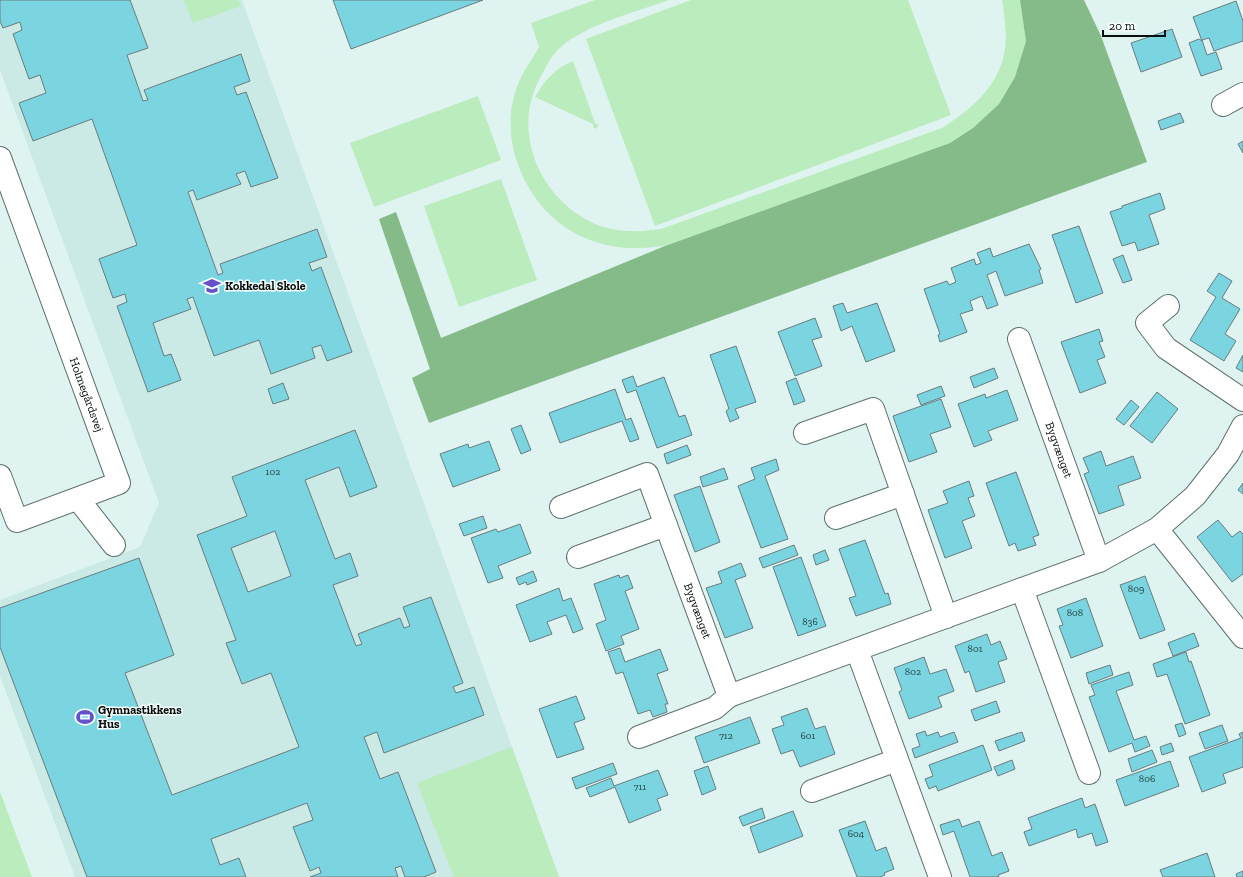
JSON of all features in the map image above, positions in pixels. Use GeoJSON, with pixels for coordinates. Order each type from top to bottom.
{"type":"FeatureCollection","features":[{"type":"Feature","properties":{"kind":"street"},"geometry":{"type":"LineString","coordinates":[[1223,104],[1243,94]]}},
{"type":"Feature","properties":{"kind":"street","name":"Holmegårdsvej"},"geometry":{"type":"LineString","coordinates":[[0,158],[119,483],[16,521],[0,476]]}},
{"type":"Feature","properties":{"kind":"street"},"geometry":{"type":"LineString","coordinates":[[1168,306],[1147,323],[1166,348],[1243,400]]}},
{"type":"Feature","properties":{"kind":"street","name":"Bygvænget"},"geometry":{"type":"LineString","coordinates":[[1019,339],[1099,561]]}},
{"type":"Feature","properties":{"kind":"street"},"geometry":{"type":"LineString","coordinates":[[805,434],[873,409],[946,617]]}},
{"type":"Feature","properties":{"kind":"street"},"geometry":{"type":"LineString","coordinates":[[639,737],[715,708],[729,696],[1099,561],[1157,529],[1195,496],[1228,454],[1243,426]]}},
{"type":"Feature","properties":{"kind":"street","name":"Bygvænget"},"geometry":{"type":"LineString","coordinates":[[561,507],[647,474],[729,696]]}},
{"type":"Feature","properties":{"kind":"street"},"geometry":{"type":"LineString","coordinates":[[836,518],[903,494]]}},
{"type":"Feature","properties":{"kind":"street"},"geometry":{"type":"LineString","coordinates":[[78,498],[114,545]]}},
{"type":"Feature","properties":{"kind":"street"},"geometry":{"type":"LineString","coordinates":[[578,557],[666,525]]}},
{"type":"Feature","properties":{"kind":"street"},"geometry":{"type":"LineString","coordinates":[[1157,529],[1243,637]]}},
{"type":"Feature","properties":{"kind":"street"},"geometry":{"type":"LineString","coordinates":[[1022,589],[1090,773]]}},
{"type":"Feature","properties":{"kind":"street"},"geometry":{"type":"LineString","coordinates":[[857,650],[940,877]]}},
{"type":"Feature","properties":{"kind":"street"},"geometry":{"type":"LineString","coordinates":[[812,791],[897,760]]}},
{"type":"Feature","properties":{"kind":"shaded area","name":"Kokkedal Skole"},"geometry":{"type":"Polygon","coordinates":[[[0,0],[242,0],[559,877],[75,877],[0,676],[0,600],[140,547],[159,503],[0,70],[0,0]]]}},
{"type":"Feature","properties":{"kind":"green space"},"geometry":{"type":"Polygon","coordinates":[[[184,0],[239,0],[241,6],[193,23],[184,0]]]}},
{"type":"Feature","properties":{"kind":"green space"},"geometry":{"type":"Polygon","coordinates":[[[595,0],[669,0],[598,25],[572,39],[557,50],[548,62],[531,101],[528,122],[530,143],[536,163],[546,182],[560,199],[576,213],[595,224],[620,230],[644,231],[661,229],[942,128],[981,97],[998,72],[1003,58],[1006,42],[1002,0],[1020,0],[1026,41],[1015,77],[999,104],[973,128],[950,143],[665,246],[627,248],[609,246],[590,240],[569,230],[550,215],[534,196],[522,175],[514,152],[511,129],[512,105],[519,82],[539,47],[531,23],[595,0]]]}},
{"type":"Feature","properties":{"kind":"green space"},"geometry":{"type":"Polygon","coordinates":[[[691,0],[908,0],[951,115],[655,226],[586,39],[691,0]]]}},
{"type":"Feature","properties":{"kind":"green space"},"geometry":{"type":"Polygon","coordinates":[[[1020,0],[1084,0],[1101,36],[1147,162],[429,423],[412,378],[430,369],[379,219],[396,212],[441,338],[665,246],[950,143],[973,128],[999,104],[1015,77],[1026,41],[1020,0]]]}},
{"type":"Feature","properties":{"kind":"green space"},"geometry":{"type":"Polygon","coordinates":[[[573,61],[595,123],[599,125],[596,129],[593,127],[593,124],[535,97],[555,71],[573,61]]]}},
{"type":"Feature","properties":{"kind":"green space"},"geometry":{"type":"Polygon","coordinates":[[[478,96],[501,160],[374,207],[350,143],[478,96]]]}},
{"type":"Feature","properties":{"kind":"green space"},"geometry":{"type":"Polygon","coordinates":[[[501,179],[537,280],[459,307],[424,206],[501,179]]]}},
{"type":"Feature","properties":{"kind":"green space"},"geometry":{"type":"Polygon","coordinates":[[[512,747],[559,877],[454,877],[417,783],[512,747]]]}},
{"type":"Feature","properties":{"kind":"green space"},"geometry":{"type":"Polygon","coordinates":[[[0,792],[32,877],[0,877],[0,792]]]}},
{"type":"Feature","properties":{"kind":"building"},"geometry":{"type":"Polygon","coordinates":[[[0,0],[130,0],[148,48],[127,55],[143,101],[148,100],[144,90],[241,54],[250,81],[234,87],[237,95],[246,92],[278,178],[251,187],[245,171],[236,174],[241,184],[197,200],[193,190],[188,192],[218,275],[223,273],[220,264],[317,229],[327,257],[309,263],[312,271],[321,267],[352,352],[327,361],[321,345],[312,348],[315,358],[271,374],[259,340],[214,356],[193,297],[187,299],[191,309],[153,323],[164,356],[171,354],[181,380],[148,392],[117,306],[127,302],[125,294],[113,298],[99,259],[137,245],[92,119],[33,141],[19,103],[46,93],[40,75],[29,79],[13,34],[22,30],[20,22],[3,28],[0,21],[0,0]]]}},
{"type":"Feature","properties":{"kind":"building"},"geometry":{"type":"Polygon","coordinates":[[[333,0],[483,0],[351,49],[333,0]]]}},
{"type":"Feature","properties":{"kind":"building"},"geometry":{"type":"Polygon","coordinates":[[[1236,1],[1243,21],[1243,41],[1214,51],[1209,38],[1202,40],[1207,55],[1216,52],[1222,69],[1201,76],[1189,43],[1199,39],[1202,41],[1193,17],[1236,1]]]}},
{"type":"Feature","properties":{"kind":"building"},"geometry":{"type":"Polygon","coordinates":[[[1172,29],[1182,57],[1141,72],[1131,43],[1172,29]]]}},
{"type":"Feature","properties":{"kind":"building"},"geometry":{"type":"Polygon","coordinates":[[[1180,113],[1184,122],[1161,130],[1158,121],[1180,113]]]}},
{"type":"Feature","properties":{"kind":"building"},"geometry":{"type":"Polygon","coordinates":[[[1243,141],[1243,153],[1238,144],[1243,141]]]}},
{"type":"Feature","properties":{"kind":"building"},"geometry":{"type":"Polygon","coordinates":[[[1160,193],[1165,209],[1149,215],[1159,244],[1138,251],[1135,242],[1122,246],[1110,212],[1122,208],[1122,206],[1160,193]]]}},
{"type":"Feature","properties":{"kind":"building"},"geometry":{"type":"Polygon","coordinates":[[[1079,226],[1103,293],[1076,303],[1052,235],[1079,226]]]}},
{"type":"Feature","properties":{"kind":"building"},"geometry":{"type":"Polygon","coordinates":[[[1029,244],[1041,269],[1039,270],[1043,283],[1005,296],[996,271],[987,275],[998,305],[987,309],[982,296],[970,301],[973,310],[960,314],[967,332],[940,342],[938,335],[940,334],[924,289],[947,281],[949,285],[956,282],[951,268],[974,259],[976,265],[981,263],[977,253],[990,248],[993,257],[1029,244]]]}},
{"type":"Feature","properties":{"kind":"building"},"geometry":{"type":"Polygon","coordinates":[[[1123,255],[1132,280],[1123,283],[1113,259],[1123,255]]]}},
{"type":"Feature","properties":{"kind":"building"},"geometry":{"type":"Polygon","coordinates":[[[1219,273],[1232,281],[1222,298],[1240,309],[1225,334],[1236,341],[1224,361],[1190,340],[1216,297],[1207,291],[1219,273]]]}},
{"type":"Feature","properties":{"kind":"building"},"geometry":{"type":"Polygon","coordinates":[[[843,303],[847,313],[877,303],[895,351],[866,362],[852,326],[841,331],[833,306],[843,303]]]}},
{"type":"Feature","properties":{"kind":"building"},"geometry":{"type":"Polygon","coordinates":[[[815,318],[822,337],[812,340],[822,366],[795,376],[778,332],[815,318]]]}},
{"type":"Feature","properties":{"kind":"building"},"geometry":{"type":"Polygon","coordinates":[[[1099,329],[1103,341],[1099,342],[1105,357],[1097,360],[1106,383],[1080,393],[1061,342],[1099,329]]]}},
{"type":"Feature","properties":{"kind":"building"},"geometry":{"type":"Polygon","coordinates":[[[736,346],[756,402],[735,409],[739,418],[730,422],[726,411],[729,409],[710,355],[736,346]]]}},
{"type":"Feature","properties":{"kind":"building"},"geometry":{"type":"Polygon","coordinates":[[[1243,355],[1243,372],[1236,368],[1243,355]]]}},
{"type":"Feature","properties":{"kind":"building"},"geometry":{"type":"Polygon","coordinates":[[[994,368],[998,378],[974,388],[970,377],[994,368]]]}},
{"type":"Feature","properties":{"kind":"building"},"geometry":{"type":"Polygon","coordinates":[[[633,376],[637,387],[664,377],[679,417],[685,415],[692,435],[657,448],[636,390],[627,393],[622,380],[633,376]]]}},
{"type":"Feature","properties":{"kind":"building"},"geometry":{"type":"Polygon","coordinates":[[[796,378],[805,401],[794,405],[786,382],[796,378]]]}},
{"type":"Feature","properties":{"kind":"building"},"geometry":{"type":"Polygon","coordinates":[[[283,383],[289,399],[273,404],[268,389],[283,383]]]}},
{"type":"Feature","properties":{"kind":"building"},"geometry":{"type":"Polygon","coordinates":[[[941,386],[945,396],[921,405],[917,395],[941,386]]]}},
{"type":"Feature","properties":{"kind":"building"},"geometry":{"type":"Polygon","coordinates":[[[615,389],[626,420],[631,418],[639,439],[630,442],[622,421],[560,443],[549,413],[615,389]]]}},
{"type":"Feature","properties":{"kind":"building"},"geometry":{"type":"Polygon","coordinates":[[[1007,390],[1018,420],[988,431],[992,440],[974,447],[958,404],[985,394],[986,398],[1007,390]]]}},
{"type":"Feature","properties":{"kind":"building"},"geometry":{"type":"Polygon","coordinates":[[[1157,392],[1178,409],[1152,443],[1130,426],[1157,392]]]}},
{"type":"Feature","properties":{"kind":"building"},"geometry":{"type":"Polygon","coordinates":[[[941,399],[951,427],[930,434],[937,452],[909,462],[893,416],[941,399]]]}},
{"type":"Feature","properties":{"kind":"building"},"geometry":{"type":"Polygon","coordinates":[[[1131,400],[1139,407],[1124,425],[1116,419],[1131,400]]]}},
{"type":"Feature","properties":{"kind":"building"},"geometry":{"type":"Polygon","coordinates":[[[521,425],[531,450],[521,454],[511,429],[521,425]]]}},
{"type":"Feature","properties":{"kind":"building"},"geometry":{"type":"Polygon","coordinates":[[[355,430],[377,487],[350,497],[339,467],[305,480],[335,559],[350,553],[358,576],[333,585],[356,646],[362,644],[358,634],[400,618],[404,628],[410,626],[403,607],[431,597],[463,683],[453,687],[456,693],[474,687],[484,715],[384,753],[377,732],[364,737],[380,779],[398,772],[436,872],[424,877],[405,877],[401,866],[395,868],[398,877],[310,877],[321,873],[319,867],[310,871],[293,827],[313,820],[307,803],[211,839],[220,865],[239,858],[246,877],[87,877],[0,647],[0,608],[139,558],[174,655],[125,673],[172,795],[299,747],[271,673],[242,684],[226,643],[236,640],[197,535],[247,516],[232,477],[355,430]],[[275,531],[231,548],[248,592],[291,576],[275,531]]]}},
{"type":"Feature","properties":{"kind":"building"},"geometry":{"type":"Polygon","coordinates":[[[489,441],[500,470],[453,487],[440,454],[468,444],[469,448],[489,441]]]}},
{"type":"Feature","properties":{"kind":"building"},"geometry":{"type":"Polygon","coordinates":[[[687,445],[691,455],[667,464],[664,454],[687,445]]]}},
{"type":"Feature","properties":{"kind":"building"},"geometry":{"type":"Polygon","coordinates":[[[1101,451],[1106,466],[1133,456],[1141,478],[1118,486],[1124,505],[1099,514],[1084,474],[1089,472],[1083,458],[1101,451]]]}},
{"type":"Feature","properties":{"kind":"building"},"geometry":{"type":"Polygon","coordinates":[[[776,459],[779,470],[765,476],[788,539],[761,548],[738,486],[755,479],[751,468],[776,459]]]}},
{"type":"Feature","properties":{"kind":"building"},"geometry":{"type":"Polygon","coordinates":[[[724,468],[728,479],[703,487],[700,477],[724,468]]]}},
{"type":"Feature","properties":{"kind":"building"},"geometry":{"type":"Polygon","coordinates":[[[1016,472],[1039,535],[1033,537],[1036,545],[1018,551],[1015,543],[1009,546],[986,483],[1016,472]]]}},
{"type":"Feature","properties":{"kind":"building"},"geometry":{"type":"Polygon","coordinates":[[[969,481],[974,496],[968,498],[975,516],[962,521],[972,548],[945,558],[928,510],[948,503],[943,491],[969,481]]]}},
{"type":"Feature","properties":{"kind":"building"},"geometry":{"type":"Polygon","coordinates":[[[1243,483],[1243,494],[1238,490],[1243,483]]]}},
{"type":"Feature","properties":{"kind":"building"},"geometry":{"type":"Polygon","coordinates":[[[700,486],[720,542],[695,552],[674,495],[700,486]]]}},
{"type":"Feature","properties":{"kind":"building"},"geometry":{"type":"Polygon","coordinates":[[[483,516],[487,528],[464,536],[459,524],[483,516]]]}},
{"type":"Feature","properties":{"kind":"building"},"geometry":{"type":"Polygon","coordinates":[[[1218,520],[1232,537],[1240,531],[1243,534],[1243,574],[1232,582],[1197,537],[1218,520]]]}},
{"type":"Feature","properties":{"kind":"building"},"geometry":{"type":"Polygon","coordinates":[[[520,524],[531,553],[498,566],[503,578],[488,583],[471,538],[496,529],[498,532],[520,524]]]}},
{"type":"Feature","properties":{"kind":"building"},"geometry":{"type":"Polygon","coordinates":[[[865,540],[885,594],[888,593],[891,604],[856,616],[849,598],[856,596],[839,549],[865,540]]]}},
{"type":"Feature","properties":{"kind":"building"},"geometry":{"type":"Polygon","coordinates":[[[794,545],[798,555],[763,568],[759,558],[794,545]]]}},
{"type":"Feature","properties":{"kind":"building"},"geometry":{"type":"Polygon","coordinates":[[[825,550],[829,560],[816,565],[813,555],[825,550]]]}},
{"type":"Feature","properties":{"kind":"building"},"geometry":{"type":"Polygon","coordinates":[[[801,557],[826,626],[798,636],[773,567],[801,557]]]}},
{"type":"Feature","properties":{"kind":"building"},"geometry":{"type":"Polygon","coordinates":[[[741,563],[746,576],[735,580],[753,628],[725,638],[706,588],[722,583],[718,572],[741,563]]]}},
{"type":"Feature","properties":{"kind":"building"},"geometry":{"type":"Polygon","coordinates":[[[533,571],[537,581],[527,585],[526,582],[519,585],[516,578],[533,571]]]}},
{"type":"Feature","properties":{"kind":"building"},"geometry":{"type":"Polygon","coordinates":[[[619,575],[620,578],[628,575],[633,588],[625,591],[639,629],[621,636],[624,644],[606,651],[596,624],[606,620],[594,584],[619,575]]]}},
{"type":"Feature","properties":{"kind":"building"},"geometry":{"type":"Polygon","coordinates":[[[1145,576],[1165,630],[1140,639],[1120,585],[1145,576]]]}},
{"type":"Feature","properties":{"kind":"building"},"geometry":{"type":"Polygon","coordinates":[[[559,588],[563,601],[571,598],[583,629],[573,633],[566,615],[547,622],[552,634],[530,642],[516,605],[559,588]]]}},
{"type":"Feature","properties":{"kind":"building"},"geometry":{"type":"Polygon","coordinates":[[[1086,598],[1103,646],[1071,658],[1059,626],[1063,625],[1057,609],[1086,598]]]}},
{"type":"Feature","properties":{"kind":"building"},"geometry":{"type":"Polygon","coordinates":[[[1194,633],[1199,646],[1173,656],[1168,643],[1194,633]]]}},
{"type":"Feature","properties":{"kind":"building"},"geometry":{"type":"Polygon","coordinates":[[[987,634],[991,645],[1000,641],[1007,659],[998,662],[1005,682],[976,692],[969,671],[965,673],[955,646],[987,634]]]}},
{"type":"Feature","properties":{"kind":"building"},"geometry":{"type":"Polygon","coordinates":[[[620,648],[625,662],[660,649],[668,670],[657,674],[668,704],[665,704],[667,712],[653,717],[650,710],[638,714],[623,672],[616,674],[608,652],[620,648]]]}},
{"type":"Feature","properties":{"kind":"building"},"geometry":{"type":"Polygon","coordinates":[[[1186,652],[1189,662],[1191,661],[1210,715],[1185,724],[1167,674],[1157,677],[1153,664],[1186,652]]]}},
{"type":"Feature","properties":{"kind":"building"},"geometry":{"type":"Polygon","coordinates":[[[924,657],[930,674],[946,669],[954,691],[938,697],[942,707],[909,719],[899,692],[902,690],[894,668],[924,657]]]}},
{"type":"Feature","properties":{"kind":"building"},"geometry":{"type":"Polygon","coordinates":[[[1110,665],[1113,675],[1089,684],[1086,673],[1110,665]]]}},
{"type":"Feature","properties":{"kind":"building"},"geometry":{"type":"Polygon","coordinates":[[[1129,672],[1133,685],[1116,691],[1134,740],[1146,736],[1150,746],[1135,752],[1132,743],[1109,752],[1089,697],[1095,695],[1091,685],[1129,672]]]}},
{"type":"Feature","properties":{"kind":"building"},"geometry":{"type":"Polygon","coordinates":[[[576,696],[585,719],[574,723],[584,749],[557,758],[539,709],[576,696]]]}},
{"type":"Feature","properties":{"kind":"building"},"geometry":{"type":"Polygon","coordinates":[[[996,701],[1000,712],[975,721],[971,710],[996,701]]]}},
{"type":"Feature","properties":{"kind":"building"},"geometry":{"type":"Polygon","coordinates":[[[807,708],[815,729],[825,726],[835,754],[800,767],[793,750],[781,754],[772,729],[784,725],[781,717],[807,708]]]}},
{"type":"Feature","properties":{"kind":"building"},"geometry":{"type":"Polygon","coordinates":[[[750,717],[760,743],[704,763],[695,737],[750,717]]]}},
{"type":"Feature","properties":{"kind":"building"},"geometry":{"type":"Polygon","coordinates":[[[1182,723],[1186,734],[1179,737],[1175,725],[1182,723]]]}},
{"type":"Feature","properties":{"kind":"building"},"geometry":{"type":"Polygon","coordinates":[[[1222,725],[1228,741],[1205,749],[1199,733],[1222,725]]]}},
{"type":"Feature","properties":{"kind":"building"},"geometry":{"type":"Polygon","coordinates":[[[925,731],[927,736],[938,732],[940,737],[954,732],[958,742],[915,758],[912,749],[920,746],[916,734],[925,731]]]}},
{"type":"Feature","properties":{"kind":"building"},"geometry":{"type":"Polygon","coordinates":[[[1022,732],[1025,741],[999,751],[995,741],[1022,732]]]}},
{"type":"Feature","properties":{"kind":"building"},"geometry":{"type":"Polygon","coordinates":[[[1243,732],[1243,767],[1223,774],[1226,783],[1202,792],[1189,757],[1241,738],[1239,734],[1243,732]]]}},
{"type":"Feature","properties":{"kind":"building"},"geometry":{"type":"Polygon","coordinates":[[[1171,743],[1174,751],[1162,755],[1160,747],[1171,743]]]}},
{"type":"Feature","properties":{"kind":"building"},"geometry":{"type":"Polygon","coordinates":[[[983,745],[992,770],[938,791],[936,786],[929,789],[925,779],[933,776],[929,765],[983,745]]]}},
{"type":"Feature","properties":{"kind":"building"},"geometry":{"type":"Polygon","coordinates":[[[1152,750],[1157,762],[1132,772],[1128,759],[1152,750]]]}},
{"type":"Feature","properties":{"kind":"building"},"geometry":{"type":"Polygon","coordinates":[[[1012,760],[1015,769],[998,776],[994,767],[1012,760]]]}},
{"type":"Feature","properties":{"kind":"building"},"geometry":{"type":"Polygon","coordinates":[[[1170,761],[1179,786],[1125,806],[1116,780],[1170,761]]]}},
{"type":"Feature","properties":{"kind":"building"},"geometry":{"type":"Polygon","coordinates":[[[613,763],[617,774],[576,789],[572,778],[613,763]]]}},
{"type":"Feature","properties":{"kind":"building"},"geometry":{"type":"Polygon","coordinates":[[[708,766],[716,789],[702,795],[694,771],[708,766]]]}},
{"type":"Feature","properties":{"kind":"building"},"geometry":{"type":"Polygon","coordinates":[[[658,770],[668,795],[657,799],[661,810],[629,823],[615,787],[590,797],[586,788],[611,778],[614,786],[658,770]]]}},
{"type":"Feature","properties":{"kind":"building"},"geometry":{"type":"Polygon","coordinates":[[[1082,798],[1085,808],[1095,804],[1108,842],[1096,846],[1092,833],[1078,838],[1076,829],[1029,846],[1024,832],[1032,829],[1028,818],[1082,798]]]}},
{"type":"Feature","properties":{"kind":"building"},"geometry":{"type":"Polygon","coordinates":[[[762,808],[765,818],[743,826],[739,817],[762,808]]]}},
{"type":"Feature","properties":{"kind":"building"},"geometry":{"type":"Polygon","coordinates":[[[793,811],[803,836],[759,853],[750,827],[793,811]]]}},
{"type":"Feature","properties":{"kind":"building"},"geometry":{"type":"Polygon","coordinates":[[[959,819],[962,827],[979,821],[992,856],[1002,852],[1009,871],[998,875],[999,877],[970,877],[954,831],[943,835],[940,825],[959,819]]]}},
{"type":"Feature","properties":{"kind":"building"},"geometry":{"type":"Polygon","coordinates":[[[865,821],[876,851],[886,847],[894,869],[884,873],[885,875],[880,877],[857,877],[839,830],[865,821]]]}},
{"type":"Feature","properties":{"kind":"building"},"geometry":{"type":"Polygon","coordinates":[[[1207,853],[1215,877],[1163,877],[1160,870],[1207,853]]]}},
{"type":"Feature","properties":{"kind":"building"},"geometry":{"type":"Polygon","coordinates":[[[1243,871],[1243,877],[1237,877],[1236,874],[1243,871]]]}},
{"type":"Feature","properties":{"kind":"place","name":"Kokkedal Skole"},"geometry":{"type":"Point","coordinates":[212,286]}},
{"type":"Feature","properties":{"kind":"place","name":"Gymnastikkens Hus"},"geometry":{"type":"Point","coordinates":[85,717]}}]}
